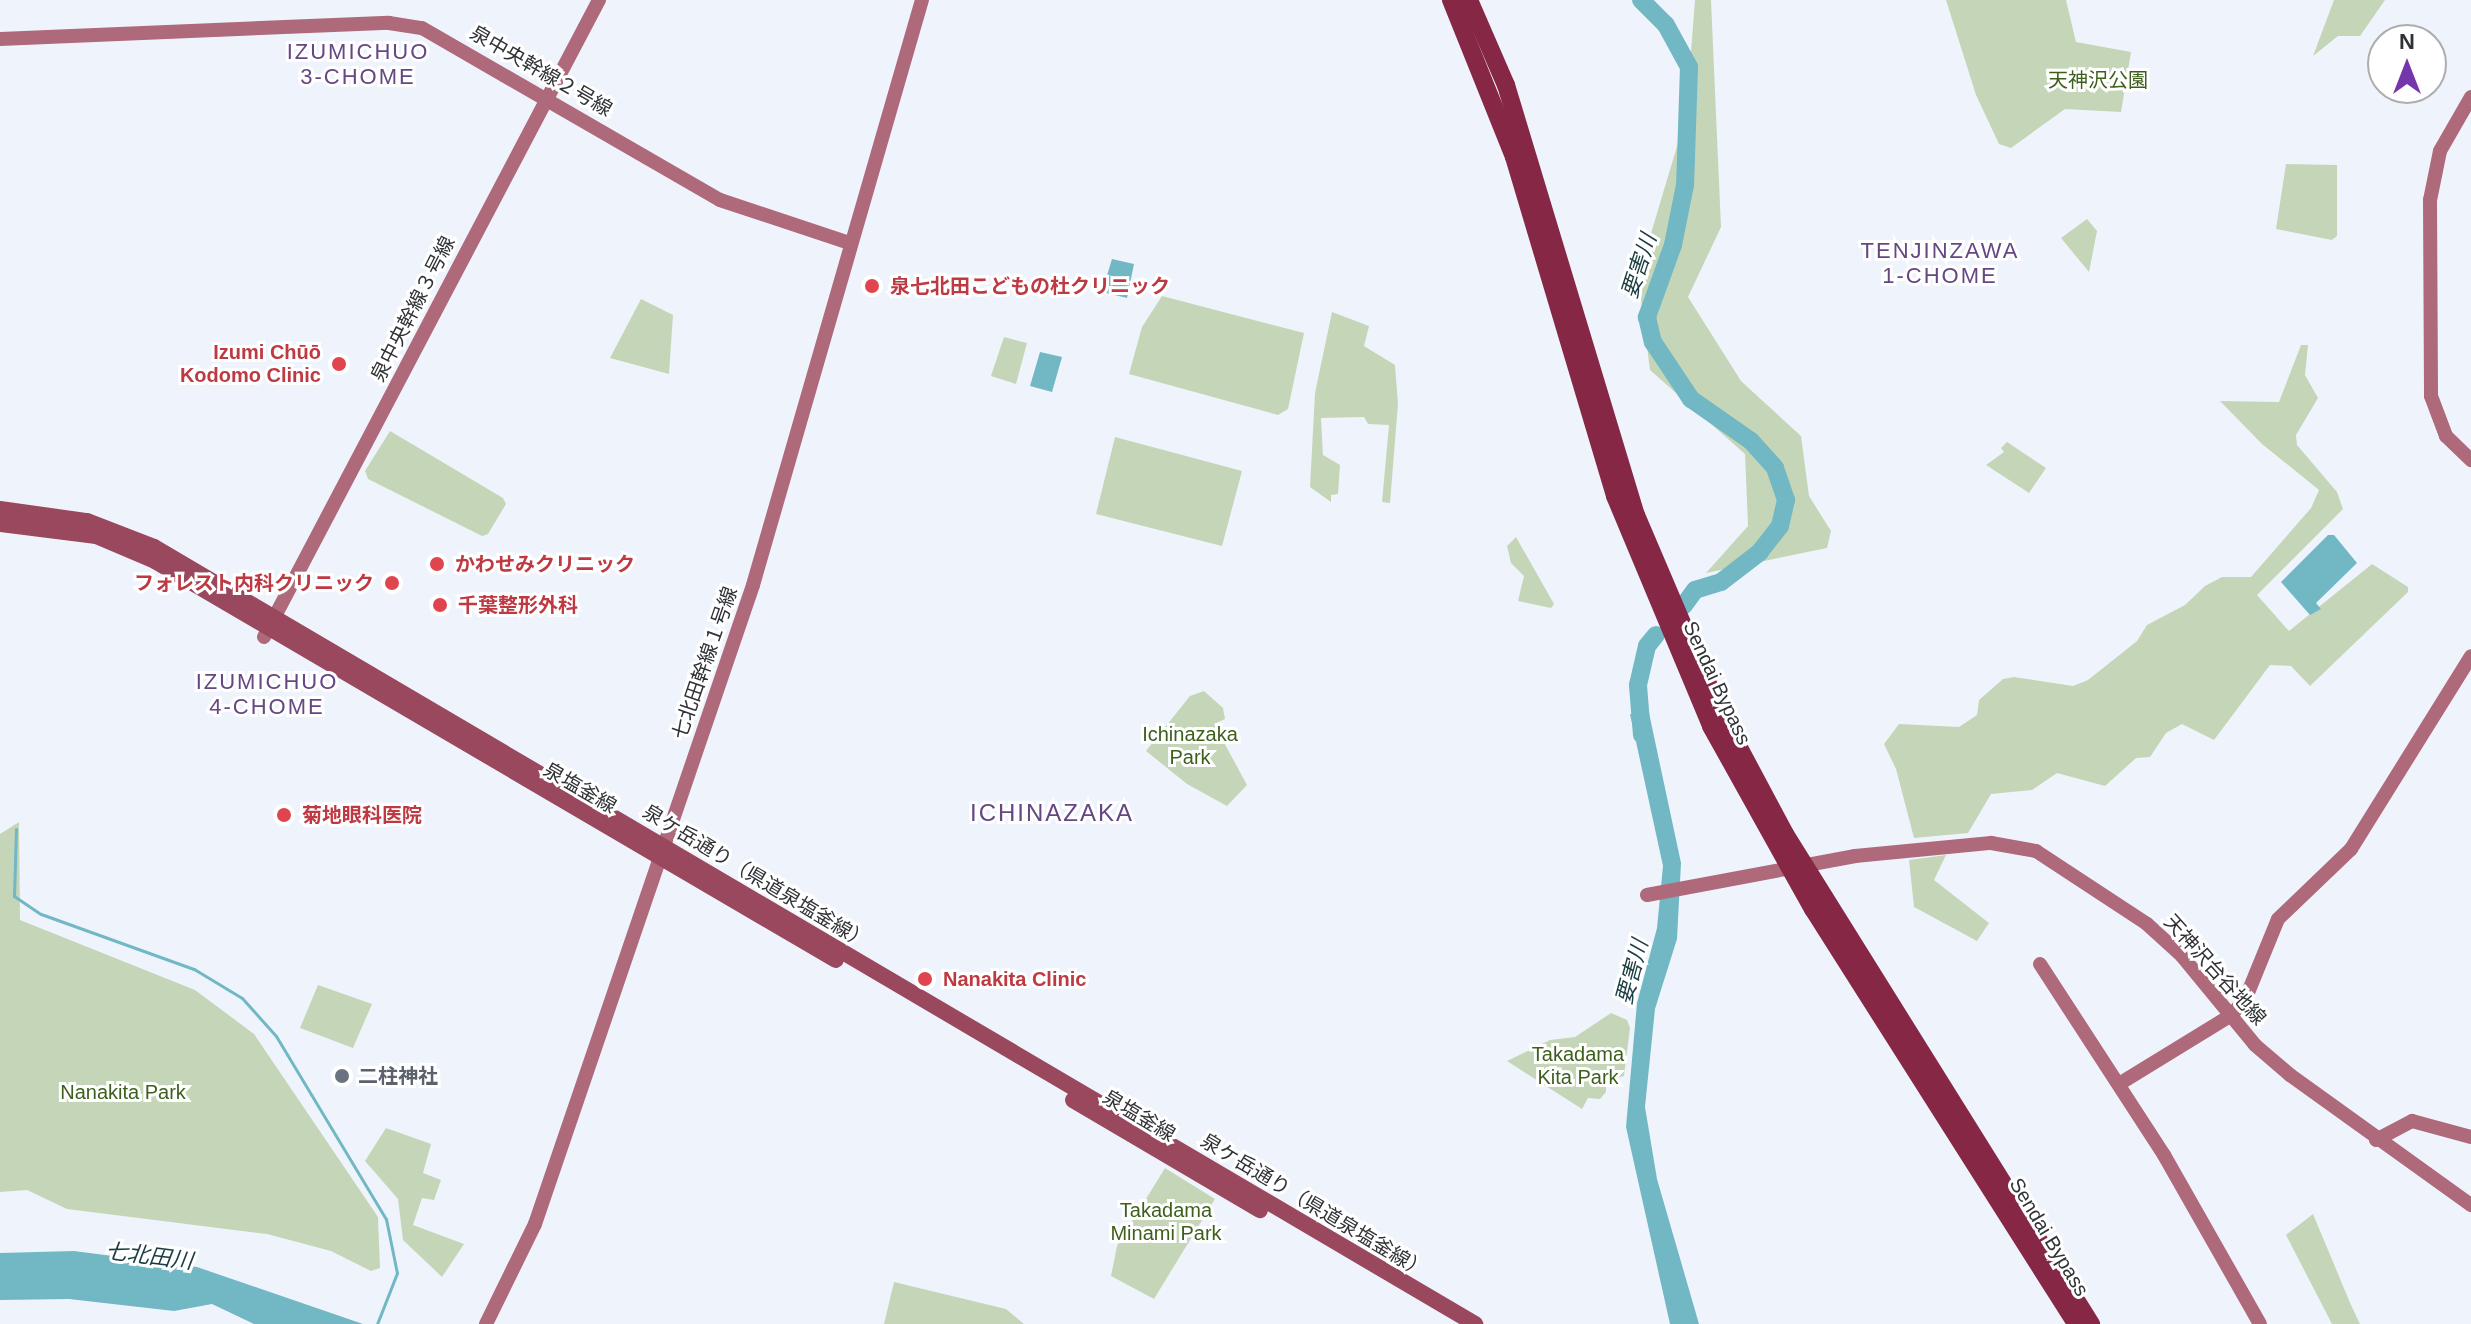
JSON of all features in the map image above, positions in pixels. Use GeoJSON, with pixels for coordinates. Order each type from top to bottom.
{"type":"FeatureCollection","features":[{"type":"Feature","properties":{"kind":"highway","name":"Sendai Bypass"},"geometry":{"type":"LineString","coordinates":[[1451,0],[1514,157],[1615,496],[1654,599],[1711,726],[2076,1324]]}},
{"type":"Feature","properties":{"kind":"highway","name":"Sendai Bypass"},"geometry":{"type":"LineString","coordinates":[[1469,0],[1506,85],[1636,515],[1721,714],[1796,865],[2091,1324]]}},
{"type":"Feature","properties":{"kind":"main road"},"geometry":{"type":"LineString","coordinates":[[0,509],[44,511],[133,538],[269,627]]}},
{"type":"Feature","properties":{"kind":"main road","name":"泉塩釜線"},"geometry":{"type":"LineString","coordinates":[[0,524],[60,528],[127,548],[663,852],[1455,1324]]}},
{"type":"Feature","properties":{"kind":"main road","name":"泉ケ岳通り（県道泉塩釜線）"},"geometry":{"type":"LineString","coordinates":[[663,852],[1475,1324]]}},
{"type":"Feature","properties":{"kind":"street","name":"泉中央幹線３号線"},"geometry":{"type":"LineString","coordinates":[[269,627],[545,96],[599,0]]}},
{"type":"Feature","properties":{"kind":"street","name":"七北田幹線１号線"},"geometry":{"type":"LineString","coordinates":[[486,1324],[535,1224],[753,585],[849,243],[922,0]]}},
{"type":"Feature","properties":{"kind":"street","name":"泉中央幹線２号線"},"geometry":{"type":"LineString","coordinates":[[0,39],[389,23],[422,28],[545,96],[720,200],[849,243]]}},
{"type":"Feature","properties":{"kind":"street"},"geometry":{"type":"LineString","coordinates":[[2471,97],[2436,160],[2430,230],[2432,404],[2446,436],[2471,460]]}},
{"type":"Feature","properties":{"kind":"street"},"geometry":{"type":"LineString","coordinates":[[2119,1084],[2230,1016],[2252,989],[2278,919],[2351,849],[2471,656]]}},
{"type":"Feature","properties":{"kind":"street","name":"天神沢台谷地線"},"geometry":{"type":"LineString","coordinates":[[1647,895],[1695,889],[1796,865],[1961,845],[2022,846],[2050,857],[2147,924],[2230,1016],[2290,1075],[2376,1140],[2471,1205]]}},
{"type":"Feature","properties":{"kind":"street"},"geometry":{"type":"LineString","coordinates":[[2040,964],[2119,1084],[2260,1324]]}},
{"type":"Feature","properties":{"kind":"street"},"geometry":{"type":"LineString","coordinates":[[2376,1140],[2412,1121],[2471,1137]]}},
{"type":"Feature","properties":{"kind":"green space"},"geometry":{"type":"Polygon","coordinates":[[[1695,0],[1711,0],[1721,227],[1688,297],[1741,381],[1801,436],[1809,496],[1831,531],[1827,548],[1706,573],[1748,526],[1745,454],[1650,370],[1638,277],[1686,116],[1695,0]]]}},
{"type":"Feature","properties":{"kind":"green space","name":"天神沢公園"},"geometry":{"type":"Polygon","coordinates":[[[1946,0],[2066,0],[2076,42],[2131,52],[2121,112],[2065,109],[2011,148],[1999,144],[1976,95],[1946,0]]]}},
{"type":"Feature","properties":{"kind":"green space"},"geometry":{"type":"Polygon","coordinates":[[[2334,0],[2385,0],[2360,36],[2338,36],[2313,56],[2334,0]]]}},
{"type":"Feature","properties":{"kind":"green space"},"geometry":{"type":"Polygon","coordinates":[[[2286,164],[2337,165],[2337,236],[2332,240],[2276,229],[2286,164]]]}},
{"type":"Feature","properties":{"kind":"green space"},"geometry":{"type":"Polygon","coordinates":[[[2087,219],[2097,231],[2089,272],[2061,238],[2087,219]]]}},
{"type":"Feature","properties":{"kind":"green space"},"geometry":{"type":"Polygon","coordinates":[[[1162,296],[1304,333],[1288,409],[1278,415],[1129,374],[1142,327],[1162,296]]]}},
{"type":"Feature","properties":{"kind":"green space"},"geometry":{"type":"Polygon","coordinates":[[[641,299],[673,315],[669,374],[610,358],[641,299]]]}},
{"type":"Feature","properties":{"kind":"green space"},"geometry":{"type":"Polygon","coordinates":[[[1332,312],[1369,326],[1364,346],[1395,365],[1398,404],[1390,503],[1382,502],[1389,425],[1368,424],[1364,417],[1321,418],[1323,455],[1340,465],[1338,494],[1331,495],[1331,502],[1310,487],[1315,393],[1332,312]]]}},
{"type":"Feature","properties":{"kind":"green space"},"geometry":{"type":"Polygon","coordinates":[[[1004,337],[1027,343],[1016,384],[991,376],[1004,337]]]}},
{"type":"Feature","properties":{"kind":"green space"},"geometry":{"type":"Polygon","coordinates":[[[2301,345],[2308,345],[2305,375],[2318,398],[2296,435],[2297,445],[2337,492],[2343,509],[2257,595],[2289,631],[2372,564],[2408,587],[2408,592],[2310,686],[2291,666],[2270,665],[2214,740],[2182,724],[2166,733],[2150,757],[2136,758],[2105,786],[2057,773],[2032,790],[1991,794],[1968,833],[1914,838],[1896,769],[1884,744],[1899,724],[1959,727],[1977,715],[1979,700],[2003,679],[2014,677],[2073,686],[2088,680],[2137,641],[2147,625],[2185,605],[2205,586],[2222,577],[2251,577],[2311,508],[2319,490],[2262,444],[2220,401],[2279,402],[2301,345]]]}},
{"type":"Feature","properties":{"kind":"green space"},"geometry":{"type":"Polygon","coordinates":[[[390,431],[503,498],[506,504],[488,534],[482,536],[368,479],[365,471],[390,431]]]}},
{"type":"Feature","properties":{"kind":"green space"},"geometry":{"type":"Polygon","coordinates":[[[1115,437],[1242,471],[1222,546],[1096,514],[1115,437]]]}},
{"type":"Feature","properties":{"kind":"green space"},"geometry":{"type":"Polygon","coordinates":[[[2007,442],[2046,468],[2029,493],[1986,465],[2004,452],[2001,448],[2007,442]]]}},
{"type":"Feature","properties":{"kind":"green space"},"geometry":{"type":"Polygon","coordinates":[[[1516,537],[1554,604],[1551,608],[1518,601],[1524,576],[1511,563],[1507,546],[1516,537]]]}},
{"type":"Feature","properties":{"kind":"green space","name":"Ichinazaka Park"},"geometry":{"type":"Polygon","coordinates":[[[1204,691],[1223,708],[1225,719],[1214,724],[1247,785],[1227,806],[1187,784],[1146,751],[1190,696],[1204,691]]]}},
{"type":"Feature","properties":{"kind":"green space","name":"Nanakita Park"},"geometry":{"type":"Polygon","coordinates":[[[19,822],[20,920],[195,990],[254,1034],[378,1217],[380,1268],[371,1271],[331,1251],[267,1234],[67,1209],[27,1190],[0,1192],[0,834],[19,822]]]}},
{"type":"Feature","properties":{"kind":"green space"},"geometry":{"type":"Polygon","coordinates":[[[1946,855],[1934,880],[1989,923],[1977,941],[1914,907],[1909,860],[1946,855]]]}},
{"type":"Feature","properties":{"kind":"green space"},"geometry":{"type":"Polygon","coordinates":[[[318,985],[372,1004],[353,1048],[300,1028],[318,985]]]}},
{"type":"Feature","properties":{"kind":"green space","name":"Takadama Kita Park"},"geometry":{"type":"Polygon","coordinates":[[[1611,1013],[1627,1020],[1630,1028],[1624,1076],[1606,1081],[1606,1092],[1600,1099],[1588,1098],[1582,1109],[1507,1061],[1550,1040],[1575,1037],[1611,1013]]]}},
{"type":"Feature","properties":{"kind":"green space"},"geometry":{"type":"Polygon","coordinates":[[[386,1128],[431,1144],[423,1173],[441,1180],[434,1200],[422,1198],[413,1225],[464,1244],[442,1277],[403,1240],[398,1199],[365,1161],[386,1128]]]}},
{"type":"Feature","properties":{"kind":"green space","name":"Takadama Minami Park"},"geometry":{"type":"Polygon","coordinates":[[[1165,1168],[1215,1199],[1154,1299],[1111,1276],[1117,1246],[1165,1168]]]}},
{"type":"Feature","properties":{"kind":"green space"},"geometry":{"type":"Polygon","coordinates":[[[2313,1214],[2360,1324],[2332,1324],[2286,1235],[2313,1214]]]}},
{"type":"Feature","properties":{"kind":"green space"},"geometry":{"type":"Polygon","coordinates":[[[894,1282],[1006,1309],[1024,1324],[884,1324],[894,1282]]]}},
{"type":"Feature","properties":{"kind":"water"},"geometry":{"type":"Polygon","coordinates":[[[1112,259],[1134,264],[1127,298],[1102,292],[1112,259]]]}},
{"type":"Feature","properties":{"kind":"water"},"geometry":{"type":"Polygon","coordinates":[[[1040,352],[1062,357],[1052,392],[1030,386],[1040,352]]]}},
{"type":"Feature","properties":{"kind":"water"},"geometry":{"type":"Polygon","coordinates":[[[2328,535],[2334,535],[2357,563],[2316,603],[2321,609],[2310,615],[2281,582],[2328,535]]]}},
{"type":"Feature","properties":{"kind":"water"},"geometry":{"type":"Polygon","coordinates":[[[1649,713],[1681,863],[1677,939],[1655,1009],[1645,1107],[1657,1179],[1699,1324],[1670,1324],[1626,1127],[1637,1003],[1657,928],[1663,866],[1630,714],[1649,713]]]}},
{"type":"Feature","properties":{"kind":"water"},"geometry":{"type":"Polygon","coordinates":[[[74,1251],[197,1267],[363,1324],[254,1324],[212,1304],[174,1311],[69,1299],[0,1300],[0,1253],[74,1251]]]}},
{"type":"Feature","properties":{"kind":"waterway","name":"要害川"},"geometry":{"type":"LineString","coordinates":[[1641,0],[1666,25],[1689,67],[1685,185],[1673,245],[1647,317],[1653,342],[1691,399],[1751,441],[1775,468],[1786,500],[1780,526],[1760,552],[1721,582],[1695,590],[1684,605]]}},
{"type":"Feature","properties":{"kind":"waterway","name":"要害川"},"geometry":{"type":"LineString","coordinates":[[1642,735],[1638,685],[1647,646],[1656,635]]}},
{"type":"Feature","properties":{"kind":"waterway"},"geometry":{"type":"LineString","coordinates":[[16,829],[14,896],[41,914],[194,969],[242,998],[276,1036],[386,1219],[397,1273],[377,1324]]}},
{"type":"Feature","properties":{"kind":"place","name":"泉七北田こどもの杜クリニック"},"geometry":{"type":"Point","coordinates":[872,286]}},
{"type":"Feature","properties":{"kind":"place","name":"Izumi Chūō Kodomo Clinic"},"geometry":{"type":"Point","coordinates":[339,364]}},
{"type":"Feature","properties":{"kind":"place","name":"かわせみクリニック"},"geometry":{"type":"Point","coordinates":[437,564]}},
{"type":"Feature","properties":{"kind":"place","name":"フォレスト内科クリニック"},"geometry":{"type":"Point","coordinates":[392,583]}},
{"type":"Feature","properties":{"kind":"place","name":"千葉整形外科"},"geometry":{"type":"Point","coordinates":[440,605]}},
{"type":"Feature","properties":{"kind":"place","name":"菊地眼科医院"},"geometry":{"type":"Point","coordinates":[284,815]}},
{"type":"Feature","properties":{"kind":"place","name":"Nanakita Clinic"},"geometry":{"type":"Point","coordinates":[925,979]}},
{"type":"Feature","properties":{"kind":"place","name":"二柱神社"},"geometry":{"type":"Point","coordinates":[342,1076]}},
{"type":"Feature","properties":{"kind":"district","name":"IZUMICHUO 3-CHOME"},"geometry":{"type":"Point","coordinates":[358,64]}},
{"type":"Feature","properties":{"kind":"district","name":"TENJINZAWA 1-CHOME"},"geometry":{"type":"Point","coordinates":[1940,262]}},
{"type":"Feature","properties":{"kind":"district","name":"IZUMICHUO 4-CHOME"},"geometry":{"type":"Point","coordinates":[267,694]}},
{"type":"Feature","properties":{"kind":"district","name":"ICHINAZAKA"},"geometry":{"type":"Point","coordinates":[1052,813]}},
{"type":"Feature","properties":{"kind":"water label","name":"七北田川"},"geometry":{"type":"Point","coordinates":[149,1256]}}]}
